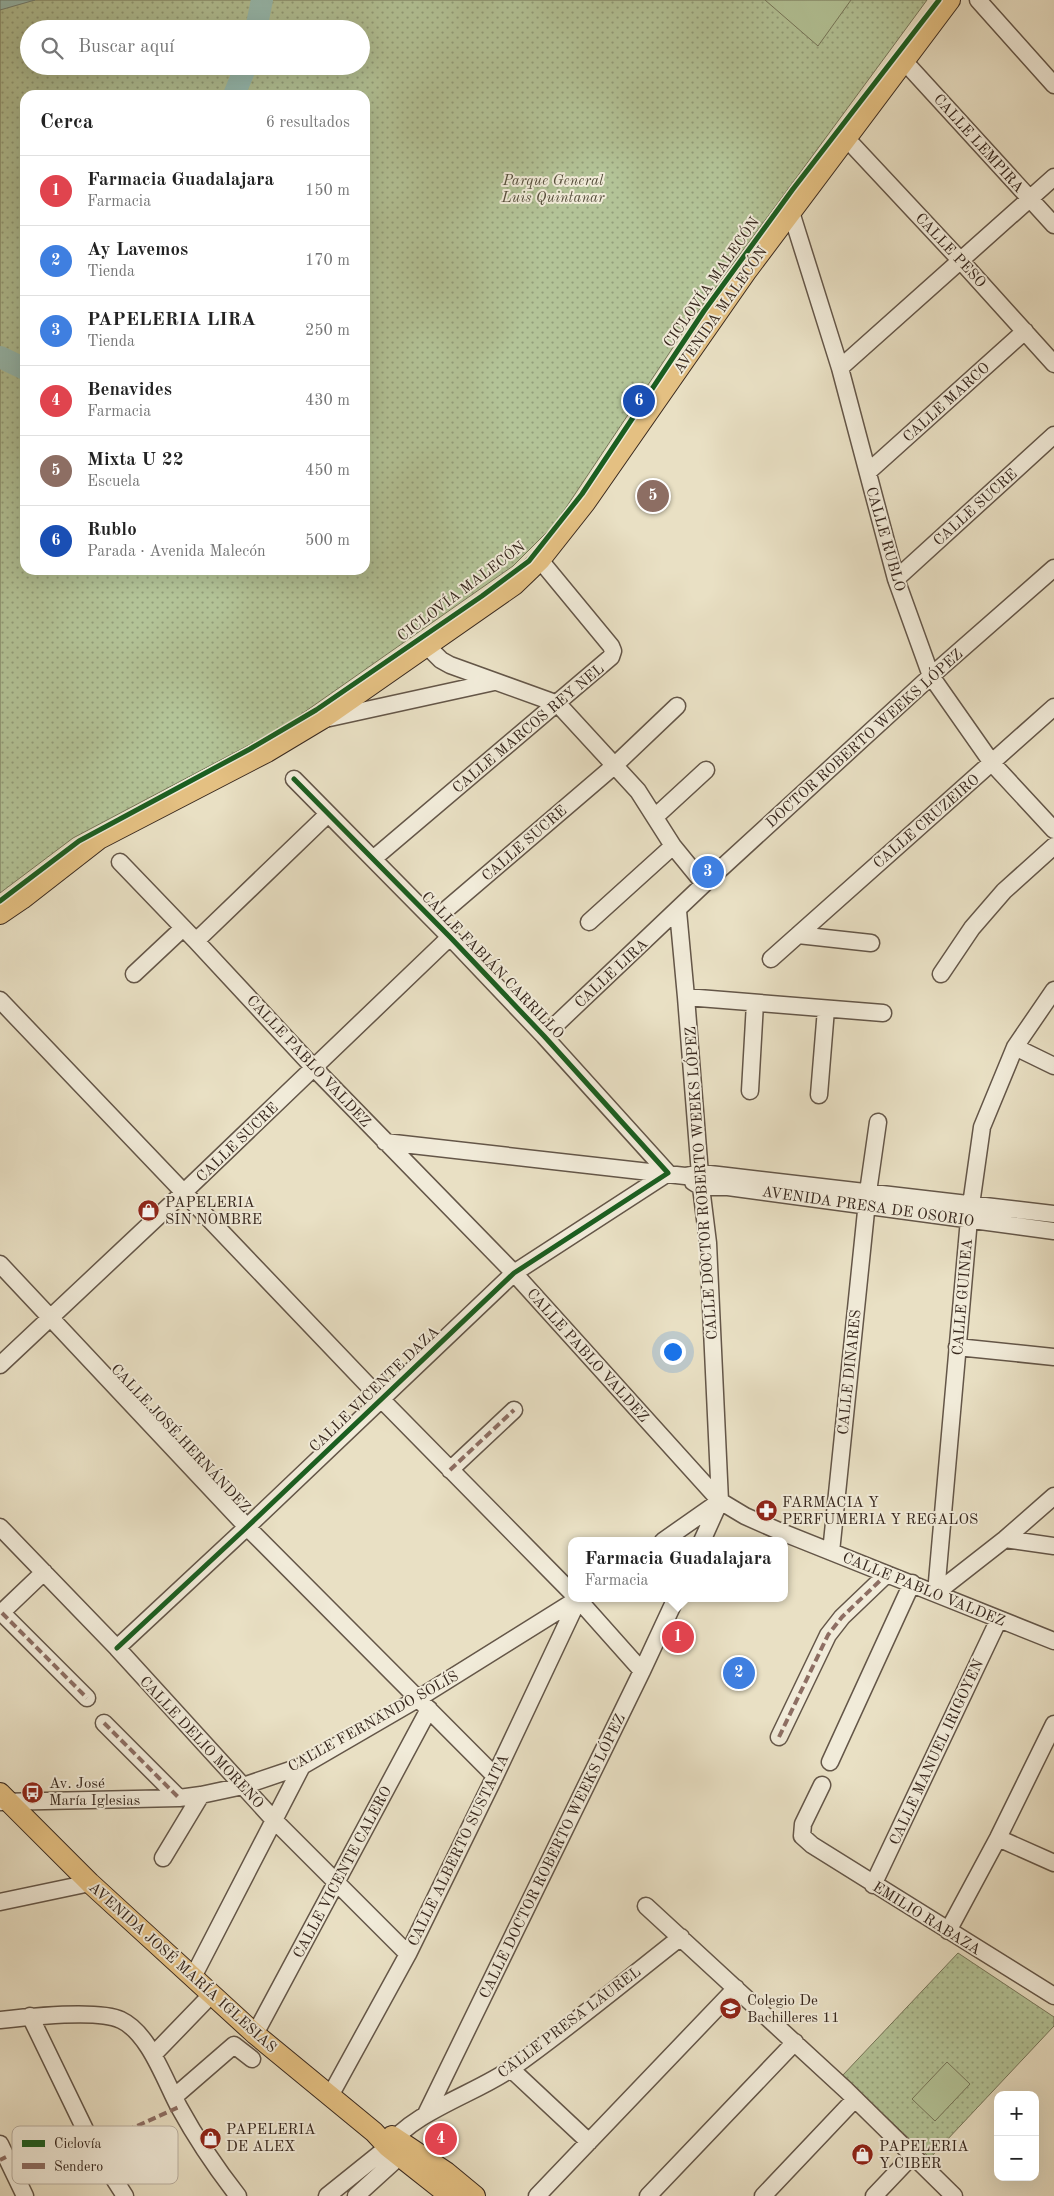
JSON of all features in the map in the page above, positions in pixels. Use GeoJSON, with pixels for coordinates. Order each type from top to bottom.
{"type":"FeatureCollection","features":[{"type":"Feature","properties":{"kind":"main road","name":"AVENIDA MALECÓN"},"geometry":{"type":"LineString","coordinates":[[0,914],[22,900],[99,839],[267,752],[322,719],[514,585],[540,560],[585,503],[746,272],[950,0]]}},
{"type":"Feature","properties":{"kind":"main road","name":"AVENIDA JOSÉ MARÍA IGLESIAS"},"geometry":{"type":"LineString","coordinates":[[3,1799],[255,2034],[374,2132],[446,2172],[475,2196]]}},
{"type":"Feature","properties":{"kind":"main road","name":"AVENIDA JOSÉ MARÍA IGLESIAS"},"geometry":{"type":"LineString","coordinates":[[398,2146],[450,2196]]}},
{"type":"Feature","properties":{"kind":"street"},"geometry":{"type":"LineString","coordinates":[[978,0],[1054,85]]}},
{"type":"Feature","properties":{"kind":"street","name":"CALLE LEMPIRA"},"geometry":{"type":"LineString","coordinates":[[904,61],[1054,225]]}},
{"type":"Feature","properties":{"kind":"street","name":"CALLE PESO"},"geometry":{"type":"LineString","coordinates":[[846,138],[1054,364]]}},
{"type":"Feature","properties":{"kind":"street"},"geometry":{"type":"LineString","coordinates":[[840,368],[1054,177]]}},
{"type":"Feature","properties":{"kind":"street","name":"CALLE RUBLO"},"geometry":{"type":"LineString","coordinates":[[791,212],[840,368],[896,579],[931,676],[992,763],[1054,830]]}},
{"type":"Feature","properties":{"kind":"street","name":"CALLE MARCO"},"geometry":{"type":"LineString","coordinates":[[868,472],[1025,331]]}},
{"type":"Feature","properties":{"kind":"street","name":"CALLE SUCRE"},"geometry":{"type":"LineString","coordinates":[[896,579],[1054,435]]}},
{"type":"Feature","properties":{"kind":"street","name":"CALLE MARCOS REY NEL"},"geometry":{"type":"LineString","coordinates":[[373,859],[558,704],[611,657],[614,651],[611,646],[540,560]]}},
{"type":"Feature","properties":{"kind":"street","name":"DOCTOR ROBERTO WEEKS LÓPEZ"},"geometry":{"type":"LineString","coordinates":[[678,911],[704,884],[931,676],[1054,568]]}},
{"type":"Feature","properties":{"kind":"street"},"geometry":{"type":"LineString","coordinates":[[427,646],[441,660],[494,682],[558,704],[638,791],[656,816],[673,846],[704,884]]}},
{"type":"Feature","properties":{"kind":"street"},"geometry":{"type":"LineString","coordinates":[[322,719],[494,682]]}},
{"type":"Feature","properties":{"kind":"street","name":"CALLE SUCRE"},"geometry":{"type":"LineString","coordinates":[[434,920],[614,766],[676,706]]}},
{"type":"Feature","properties":{"kind":"street","name":"CALLE CRUZEIRO"},"geometry":{"type":"LineString","coordinates":[[770,959],[1054,707]]}},
{"type":"Feature","properties":{"kind":"street"},"geometry":{"type":"LineString","coordinates":[[656,816],[706,770]]}},
{"type":"Feature","properties":{"kind":"street","name":"CALLE FABIÁN CARRILLO"},"geometry":{"type":"LineString","coordinates":[[294,779],[434,920],[544,1036],[668,1173]]}},
{"type":"Feature","properties":{"kind":"street"},"geometry":{"type":"LineString","coordinates":[[196,941],[328,814]]}},
{"type":"Feature","properties":{"kind":"street"},"geometry":{"type":"LineString","coordinates":[[589,922],[673,846]]}},
{"type":"Feature","properties":{"kind":"street"},"geometry":{"type":"LineString","coordinates":[[941,974],[972,928],[1004,891],[1054,846]]}},
{"type":"Feature","properties":{"kind":"street","name":"CALLE PABLO VALDEZ"},"geometry":{"type":"LineString","coordinates":[[120,862],[314,1068],[514,1273],[720,1501],[745,1516],[1054,1641]]}},
{"type":"Feature","properties":{"kind":"street","name":"CALLE DOCTOR ROBERTO WEEKS LÓPEZ"},"geometry":{"type":"LineString","coordinates":[[678,911],[686,997],[696,1179],[708,1243],[720,1501],[704,1537]]}},
{"type":"Feature","properties":{"kind":"street","name":"CALLE LIRA"},"geometry":{"type":"LineString","coordinates":[[544,1036],[678,911]]}},
{"type":"Feature","properties":{"kind":"street"},"geometry":{"type":"LineString","coordinates":[[134,974],[184,928]]}},
{"type":"Feature","properties":{"kind":"street"},"geometry":{"type":"LineString","coordinates":[[798,935],[871,943]]}},
{"type":"Feature","properties":{"kind":"street","name":"CALLE SUCRE"},"geometry":{"type":"LineString","coordinates":[[0,1365],[450,937]]}},
{"type":"Feature","properties":{"kind":"street","name":"CALLE GUINEA"},"geometry":{"type":"LineString","coordinates":[[936,1593],[970,1211],[982,1127],[1015,1047],[1054,990]]}},
{"type":"Feature","properties":{"kind":"street"},"geometry":{"type":"LineString","coordinates":[[686,997],[883,1013]]}},
{"type":"Feature","properties":{"kind":"street"},"geometry":{"type":"LineString","coordinates":[[0,1000],[382,1400],[568,1589]]}},
{"type":"Feature","properties":{"kind":"street"},"geometry":{"type":"LineString","coordinates":[[750,1091],[756,1003]]}},
{"type":"Feature","properties":{"kind":"street"},"geometry":{"type":"LineString","coordinates":[[818,1095],[826,1009]]}},
{"type":"Feature","properties":{"kind":"street"},"geometry":{"type":"LineString","coordinates":[[1015,1047],[1054,1066]]}},
{"type":"Feature","properties":{"kind":"street","name":"CALLE DINARES"},"geometry":{"type":"LineString","coordinates":[[831,1552],[867,1199],[878,1122]]}},
{"type":"Feature","properties":{"kind":"street","name":"AVENIDA PRESA DE OSORIO"},"geometry":{"type":"LineString","coordinates":[[385,1142],[668,1173],[728,1187],[867,1199],[970,1211],[1054,1214]]}},
{"type":"Feature","properties":{"kind":"street","name":"CALLE VICENTE DAZA"},"geometry":{"type":"LineString","coordinates":[[117,1648],[382,1400],[514,1273],[668,1173]]}},
{"type":"Feature","properties":{"kind":"street","name":"AVENIDA PRESA DE OSORIO"},"geometry":{"type":"LineString","coordinates":[[970,1211],[1054,1231]]}},
{"type":"Feature","properties":{"kind":"street","name":"CALLE JOSÉ HERNÁNDEZ"},"geometry":{"type":"LineString","coordinates":[[0,1264],[247,1527],[495,1776]]}},
{"type":"Feature","properties":{"kind":"street"},"geometry":{"type":"LineString","coordinates":[[957,1347],[1054,1357]]}},
{"type":"Feature","properties":{"kind":"street"},"geometry":{"type":"LineString","coordinates":[[450,1470],[514,1410]]}},
{"type":"Feature","properties":{"kind":"street"},"geometry":{"type":"LineString","coordinates":[[936,1593],[1005,1539],[1054,1496]]}},
{"type":"Feature","properties":{"kind":"street"},"geometry":{"type":"LineString","coordinates":[[669,1537],[720,1501]]}},
{"type":"Feature","properties":{"kind":"street","name":"CALLE DELIO MORENO"},"geometry":{"type":"LineString","coordinates":[[0,1527],[117,1648],[274,1820],[408,1954]]}},
{"type":"Feature","properties":{"kind":"street"},"geometry":{"type":"LineString","coordinates":[[1005,1539],[1054,1546]]}},
{"type":"Feature","properties":{"kind":"street"},"geometry":{"type":"LineString","coordinates":[[44,1572],[1,1613],[87,1698]]}},
{"type":"Feature","properties":{"kind":"street"},"geometry":{"type":"LineString","coordinates":[[779,1737],[828,1634],[887,1574]]}},
{"type":"Feature","properties":{"kind":"street"},"geometry":{"type":"LineString","coordinates":[[830,1762],[912,1583]]}},
{"type":"Feature","properties":{"kind":"street","name":"CALLE FERNANDO SOLÍS"},"geometry":{"type":"LineString","coordinates":[[3,1799],[179,1798],[243,1786],[302,1766],[424,1704],[569,1602]]}},
{"type":"Feature","properties":{"kind":"street","name":"CALLE ALBERTO SUSTAITA"},"geometry":{"type":"LineString","coordinates":[[330,2096],[408,1954],[495,1776],[574,1602]]}},
{"type":"Feature","properties":{"kind":"street"},"geometry":{"type":"LineString","coordinates":[[580,1602],[642,1671]]}},
{"type":"Feature","properties":{"kind":"street","name":"CALLE DOCTOR ROBERTO WEEKS LÓPEZ"},"geometry":{"type":"LineString","coordinates":[[398,2146],[422,2118],[674,1602]]}},
{"type":"Feature","properties":{"kind":"street","name":"CALLE MANUEL IRIGOYEN"},"geometry":{"type":"LineString","coordinates":[[873,1885],[999,1619]]}},
{"type":"Feature","properties":{"kind":"street","name":"CALLE VICENTE CALERO"},"geometry":{"type":"LineString","coordinates":[[255,2034],[337,1881],[424,1704]]}},
{"type":"Feature","properties":{"kind":"street"},"geometry":{"type":"LineString","coordinates":[[104,1723],[179,1798]]}},
{"type":"Feature","properties":{"kind":"street"},"geometry":{"type":"LineString","coordinates":[[948,1931],[998,1838],[1049,1750],[1054,1724]]}},
{"type":"Feature","properties":{"kind":"street"},"geometry":{"type":"LineString","coordinates":[[193,1977],[302,1766]]}},
{"type":"Feature","properties":{"kind":"street","name":"EMILIO RABAZA"},"geometry":{"type":"LineString","coordinates":[[822,1785],[803,1824],[802,1836],[812,1845],[873,1885],[1054,1996]]}},
{"type":"Feature","properties":{"kind":"street"},"geometry":{"type":"LineString","coordinates":[[162,1858],[202,1795]]}},
{"type":"Feature","properties":{"kind":"street"},"geometry":{"type":"LineString","coordinates":[[998,1838],[1054,1863]]}},
{"type":"Feature","properties":{"kind":"street"},"geometry":{"type":"LineString","coordinates":[[0,1902],[90,1882]]}},
{"type":"Feature","properties":{"kind":"street"},"geometry":{"type":"LineString","coordinates":[[646,1906],[795,2042],[954,2196]]}},
{"type":"Feature","properties":{"kind":"street","name":"CALLE PRESA LAUREL"},"geometry":{"type":"LineString","coordinates":[[422,2118],[511,2069],[681,1937]]}},
{"type":"Feature","properties":{"kind":"street"},"geometry":{"type":"LineString","coordinates":[[537,2196],[736,1988]]}},
{"type":"Feature","properties":{"kind":"street"},"geometry":{"type":"LineString","coordinates":[[154,2054],[212,1994]]}},
{"type":"Feature","properties":{"kind":"street"},"geometry":{"type":"LineString","coordinates":[[0,2020],[30,2016],[100,2014],[121,2020],[136,2032],[154,2054],[174,2097],[216,2168],[238,2196]]}},
{"type":"Feature","properties":{"kind":"street"},"geometry":{"type":"LineString","coordinates":[[30,2016],[83,2126]]}},
{"type":"Feature","properties":{"kind":"street"},"geometry":{"type":"LineString","coordinates":[[648,2196],[795,2042]]}},
{"type":"Feature","properties":{"kind":"street"},"geometry":{"type":"LineString","coordinates":[[174,2097],[234,2045],[252,2059]]}},
{"type":"Feature","properties":{"kind":"street"},"geometry":{"type":"LineString","coordinates":[[511,2069],[589,2142]]}},
{"type":"Feature","properties":{"kind":"street"},"geometry":{"type":"LineString","coordinates":[[763,2196],[855,2099]]}},
{"type":"Feature","properties":{"kind":"street"},"geometry":{"type":"LineString","coordinates":[[0,2144],[12,2169]]}},
{"type":"Feature","properties":{"kind":"street"},"geometry":{"type":"LineString","coordinates":[[327,2196],[398,2146]]}},
{"type":"Feature","properties":{"kind":"street"},"geometry":{"type":"LineString","coordinates":[[356,2196],[398,2146]]}},
{"type":"Feature","properties":{"kind":"street"},"geometry":{"type":"LineString","coordinates":[[874,2196],[912,2156]]}},
{"type":"Feature","properties":{"kind":"street"},"geometry":{"type":"LineString","coordinates":[[19,2184],[25,2196]]}},
{"type":"Feature","properties":{"kind":"street"},"geometry":{"type":"LineString","coordinates":[[117,2184],[125,2196]]}},
{"type":"Feature","properties":{"kind":"green space","name":"Parque General Luis Quintanar"},"geometry":{"type":"Polygon","coordinates":[[[0,0],[927,0],[688,325],[555,524],[513,566],[283,727],[73,838],[0,893],[0,0]]]}},
{"type":"Feature","properties":{"kind":"green space"},"geometry":{"type":"Polygon","coordinates":[[[765,0],[851,0],[818,46],[765,0]]]}},
{"type":"Feature","properties":{"kind":"green space"},"geometry":{"type":"Polygon","coordinates":[[[958,1953],[1054,2017],[1054,2026],[930,2158],[842,2076],[958,1953]]]}},
{"type":"Feature","properties":{"kind":"green space"},"geometry":{"type":"Polygon","coordinates":[[[947,2062],[970,2084],[935,2121],[912,2099],[947,2062]]]}},
{"type":"Feature","properties":{"kind":"water"},"geometry":{"type":"Polygon","coordinates":[[[0,0],[35,0],[0,10],[0,0]]]}},
{"type":"Feature","properties":{"kind":"waterway"},"geometry":{"type":"LineString","coordinates":[[258,20],[262,0]]}},
{"type":"Feature","properties":{"kind":"waterway"},"geometry":{"type":"LineString","coordinates":[[236,90],[242,75]]}},
{"type":"Feature","properties":{"kind":"waterway"},"geometry":{"type":"LineString","coordinates":[[0,357],[20,367]]}},
{"type":"Feature","properties":{"kind":"marked path"},"geometry":{"type":"LineString","coordinates":[[450,1470],[514,1410]]}},
{"type":"Feature","properties":{"kind":"marked path"},"geometry":{"type":"LineString","coordinates":[[779,1737],[828,1635],[842,1617],[887,1574]]}},
{"type":"Feature","properties":{"kind":"marked path"},"geometry":{"type":"LineString","coordinates":[[2,1613],[87,1698]]}},
{"type":"Feature","properties":{"kind":"marked path"},"geometry":{"type":"LineString","coordinates":[[104,1723],[179,1798]]}},
{"type":"Feature","properties":{"kind":"marked path"},"geometry":{"type":"LineString","coordinates":[[137,2126],[179,2107]]}},
{"type":"Feature","properties":{"kind":"marked path"},"geometry":{"type":"LineString","coordinates":[[0,2160],[6,2157]]}},
{"type":"Feature","properties":{"kind":"cycle path","name":"CICLOVÍA MALECÓN"},"geometry":{"type":"LineString","coordinates":[[0,901],[79,841],[250,749],[316,710],[482,596],[529,561],[582,494],[704,311],[793,189],[939,0]]}},
{"type":"Feature","properties":{"kind":"cycle path"},"geometry":{"type":"LineString","coordinates":[[117,1648],[514,1273],[668,1173],[544,1036],[450,937],[294,779]]}},
{"type":"Feature","properties":{"kind":"place","name":"Rublo"},"geometry":{"type":"Point","coordinates":[639,401]}},
{"type":"Feature","properties":{"kind":"place","name":"Mixta U 22"},"geometry":{"type":"Point","coordinates":[653,496]}},
{"type":"Feature","properties":{"kind":"place","name":"PAPELERIA LIRA"},"geometry":{"type":"Point","coordinates":[708,872]}},
{"type":"Feature","properties":{"kind":"place","name":"PAPELERIA SIN NOMBRE"},"geometry":{"type":"Point","coordinates":[149,1211]}},
{"type":"Feature","properties":{"kind":"place","name":"FARMACIA Y PERFUMERIA Y REGALOS"},"geometry":{"type":"Point","coordinates":[766,1511]}},
{"type":"Feature","properties":{"kind":"place","name":"Farmacia Guadalajara"},"geometry":{"type":"Point","coordinates":[678,1637]}},
{"type":"Feature","properties":{"kind":"place","name":"Ay Lavemos"},"geometry":{"type":"Point","coordinates":[739,1673]}},
{"type":"Feature","properties":{"kind":"place","name":"Av. José María Iglesias"},"geometry":{"type":"Point","coordinates":[33,1792]}},
{"type":"Feature","properties":{"kind":"place","name":"Colegio De Bachilleres 11"},"geometry":{"type":"Point","coordinates":[731,2009]}},
{"type":"Feature","properties":{"kind":"place","name":"PAPELERIA DE ALEX"},"geometry":{"type":"Point","coordinates":[210,2138]}},
{"type":"Feature","properties":{"kind":"place","name":"Benavides"},"geometry":{"type":"Point","coordinates":[441,2139]}},
{"type":"Feature","properties":{"kind":"place","name":"PAPELERIA Y CIBER"},"geometry":{"type":"Point","coordinates":[863,2155]}}]}
